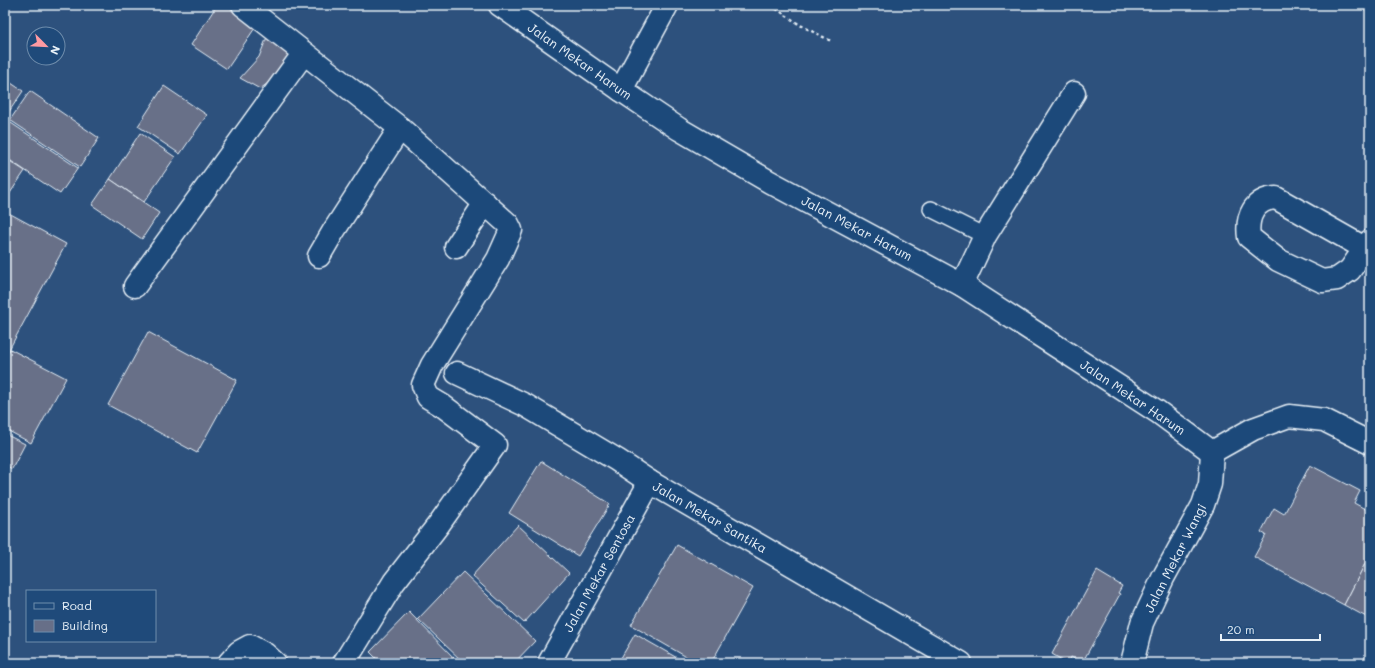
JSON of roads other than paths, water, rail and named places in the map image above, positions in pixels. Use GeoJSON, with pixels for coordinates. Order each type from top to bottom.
{"type":"FeatureCollection","features":[{"type":"Feature","properties":{"kind":"street"},"geometry":{"type":"LineString","coordinates":[[242,5],[400,128],[508,224],[510,230],[498,259],[432,365],[423,385],[428,397],[496,445],[439,524],[394,582],[344,663]]}},
{"type":"Feature","properties":{"kind":"street","name":"Jalan Mekar Harum"},"geometry":{"type":"LineString","coordinates":[[500,5],[679,129],[770,182],[962,285],[1158,412],[1212,452]]}},
{"type":"Feature","properties":{"kind":"street"},"geometry":{"type":"LineString","coordinates":[[621,90],[667,5]]}},
{"type":"Feature","properties":{"kind":"street"},"geometry":{"type":"LineString","coordinates":[[135,286],[304,53]]}},
{"type":"Feature","properties":{"kind":"street"},"geometry":{"type":"LineString","coordinates":[[962,285],[985,236],[1074,93]]}},
{"type":"Feature","properties":{"kind":"street"},"geometry":{"type":"LineString","coordinates":[[320,256],[333,232],[400,128]]}},
{"type":"Feature","properties":{"kind":"street"},"geometry":{"type":"LineString","coordinates":[[1269,198],[1276,198],[1368,245],[1350,270],[1337,279],[1322,281],[1278,260],[1249,237],[1249,217],[1259,203],[1269,198]]}},
{"type":"Feature","properties":{"kind":"street"},"geometry":{"type":"LineString","coordinates":[[456,247],[485,203]]}},
{"type":"Feature","properties":{"kind":"street","name":"Jalan Mekar Santika"},"geometry":{"type":"LineString","coordinates":[[457,373],[525,404],[650,482],[961,663]]}},
{"type":"Feature","properties":{"kind":"street"},"geometry":{"type":"LineString","coordinates":[[1212,452],[1253,428],[1289,416],[1324,420],[1370,444]]}},
{"type":"Feature","properties":{"kind":"street","name":"Jalan Mekar Wangi"},"geometry":{"type":"LineString","coordinates":[[1132,663],[1145,617],[1163,578],[1203,505],[1210,484],[1212,452]]}},
{"type":"Feature","properties":{"kind":"street","name":"Jalan Mekar Sentosa"},"geometry":{"type":"LineString","coordinates":[[549,663],[650,482]]}},
{"type":"Feature","properties":{"kind":"street"},"geometry":{"type":"LineString","coordinates":[[229,663],[239,652],[250,646],[265,654],[275,663]]}},
{"type":"Feature","properties":{"kind":"lane"},"geometry":{"type":"LineString","coordinates":[[931,208],[985,236]]}}]}
